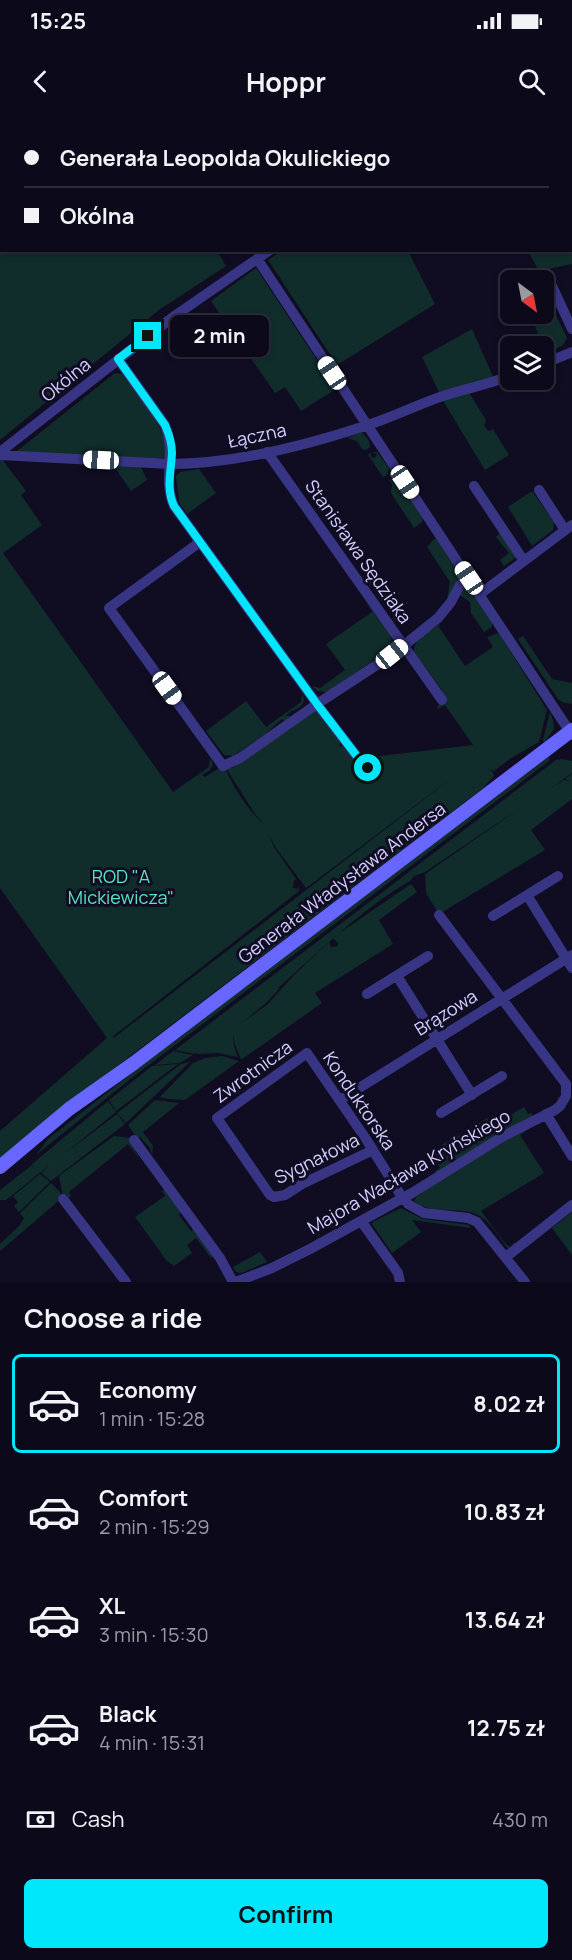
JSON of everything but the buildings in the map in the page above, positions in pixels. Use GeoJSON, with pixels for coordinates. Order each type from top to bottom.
{"type":"FeatureCollection","features":[{"type":"Feature","properties":{"kind":"main road","name":"Generała Władysława Andersa"},"geometry":{"type":"LineString","coordinates":[[0,1167],[69,1109],[134,1063],[571,732]]}},
{"type":"Feature","properties":{"kind":"main road","name":"Generała Władysława Andersa"},"geometry":{"type":"LineString","coordinates":[[0,1177],[134,1063]]}},
{"type":"Feature","properties":{"kind":"street","name":"Okólna"},"geometry":{"type":"LineString","coordinates":[[0,453],[173,317],[268,252]]}},
{"type":"Feature","properties":{"kind":"street"},"geometry":{"type":"LineString","coordinates":[[258,260],[571,732]]}},
{"type":"Feature","properties":{"kind":"street"},"geometry":{"type":"LineString","coordinates":[[554,290],[572,329]]}},
{"type":"Feature","properties":{"kind":"street"},"geometry":{"type":"LineString","coordinates":[[554,359],[572,352]]}},
{"type":"Feature","properties":{"kind":"street"},"geometry":{"type":"LineString","coordinates":[[118,359],[165,425],[171,443],[169,486],[172,502],[317,704],[368,768]]}},
{"type":"Feature","properties":{"kind":"street","name":"Łączna"},"geometry":{"type":"LineString","coordinates":[[0,453],[197,464],[267,452],[366,425],[440,397],[500,379]]}},
{"type":"Feature","properties":{"kind":"street","name":"Stanisława Sędziaka"},"geometry":{"type":"LineString","coordinates":[[267,452],[442,700]]}},
{"type":"Feature","properties":{"kind":"street"},"geometry":{"type":"LineString","coordinates":[[474,486],[524,561]]}},
{"type":"Feature","properties":{"kind":"street"},"geometry":{"type":"LineString","coordinates":[[480,594],[569,527],[538,490]]}},
{"type":"Feature","properties":{"kind":"street"},"geometry":{"type":"LineString","coordinates":[[200,542],[109,608],[223,766],[240,758],[404,645],[438,618],[451,602],[460,585],[469,578]]}},
{"type":"Feature","properties":{"kind":"street"},"geometry":{"type":"LineString","coordinates":[[493,916],[558,876]]}},
{"type":"Feature","properties":{"kind":"street"},"geometry":{"type":"LineString","coordinates":[[527,895],[570,960]]}},
{"type":"Feature","properties":{"kind":"street"},"geometry":{"type":"LineString","coordinates":[[439,915],[501,998]]}},
{"type":"Feature","properties":{"kind":"street"},"geometry":{"type":"LineString","coordinates":[[367,994],[428,956]]}},
{"type":"Feature","properties":{"kind":"street","name":"Brązowa"},"geometry":{"type":"LineString","coordinates":[[340,1100],[501,998],[570,960]]}},
{"type":"Feature","properties":{"kind":"street"},"geometry":{"type":"LineString","coordinates":[[398,976],[472,1095]]}},
{"type":"Feature","properties":{"kind":"street","name":"Majora Wacława Kryńskiego"},"geometry":{"type":"LineString","coordinates":[[234,1282],[250,1279],[361,1221],[502,1137],[558,1108],[564,1100],[567,1088],[564,1081],[501,998]]}},
{"type":"Feature","properties":{"kind":"street","name":"Konduktorska"},"geometry":{"type":"LineString","coordinates":[[307,1053],[403,1198]]}},
{"type":"Feature","properties":{"kind":"street","name":"Zwrotnicza"},"geometry":{"type":"LineString","coordinates":[[274,1197],[270,1195],[217,1118],[307,1053]]}},
{"type":"Feature","properties":{"kind":"street"},"geometry":{"type":"LineString","coordinates":[[441,1113],[502,1076]]}},
{"type":"Feature","properties":{"kind":"street"},"geometry":{"type":"LineString","coordinates":[[546,1114],[572,1156]]}},
{"type":"Feature","properties":{"kind":"street"},"geometry":{"type":"LineString","coordinates":[[134,1140],[220,1257],[234,1282]]}},
{"type":"Feature","properties":{"kind":"street","name":"Sygnałowa"},"geometry":{"type":"LineString","coordinates":[[274,1197],[285,1195],[302,1184],[373,1150]]}},
{"type":"Feature","properties":{"kind":"street"},"geometry":{"type":"LineString","coordinates":[[403,1198],[421,1212],[474,1220],[482,1226],[525,1282]]}},
{"type":"Feature","properties":{"kind":"street"},"geometry":{"type":"LineString","coordinates":[[63,1199],[126,1282]]}},
{"type":"Feature","properties":{"kind":"street"},"geometry":{"type":"LineString","coordinates":[[506,1257],[572,1205]]}},
{"type":"Feature","properties":{"kind":"street"},"geometry":{"type":"LineString","coordinates":[[361,1221],[398,1273],[400,1282]]}},
{"type":"Feature","properties":{"kind":"green space"},"geometry":{"type":"Polygon","coordinates":[[[0,252],[218,252],[226,266],[159,310],[0,440],[0,252]]]}},
{"type":"Feature","properties":{"kind":"green space"},"geometry":{"type":"Polygon","coordinates":[[[280,252],[409,252],[435,304],[337,365],[268,260],[280,252]]]}},
{"type":"Feature","properties":{"kind":"green space"},"geometry":{"type":"Polygon","coordinates":[[[529,252],[572,252],[572,264],[538,270],[529,252]]]}},
{"type":"Feature","properties":{"kind":"green space"},"geometry":{"type":"Polygon","coordinates":[[[256,268],[336,389],[301,411],[285,387],[275,393],[211,301],[256,268]]]}},
{"type":"Feature","properties":{"kind":"green space"},"geometry":{"type":"Polygon","coordinates":[[[554,315],[556,315],[567,338],[563,345],[554,350],[554,336],[539,336],[534,324],[554,324],[554,315]]]}},
{"type":"Feature","properties":{"kind":"green space"},"geometry":{"type":"Polygon","coordinates":[[[472,329],[494,379],[439,392],[422,357],[472,329]]]}},
{"type":"Feature","properties":{"kind":"green space"},"geometry":{"type":"Polygon","coordinates":[[[115,373],[122,374],[152,413],[163,435],[165,458],[143,460],[17,451],[115,373]]]}},
{"type":"Feature","properties":{"kind":"green space"},"geometry":{"type":"Polygon","coordinates":[[[468,391],[486,420],[484,425],[486,429],[489,431],[493,429],[509,455],[485,470],[442,399],[468,391]]]}},
{"type":"Feature","properties":{"kind":"green space"},"geometry":{"type":"Polygon","coordinates":[[[362,432],[369,441],[370,447],[366,450],[362,449],[357,441],[347,438],[362,432]]]}},
{"type":"Feature","properties":{"kind":"green space"},"geometry":{"type":"Polygon","coordinates":[[[372,452],[377,452],[389,468],[388,474],[383,477],[368,455],[371,453],[371,457],[375,458],[377,454],[372,452]]]}},
{"type":"Feature","properties":{"kind":"green space","name":"ROD \"A Mickiewicza\""},"geometry":{"type":"Polygon","coordinates":[[[2,459],[26,491],[21,495],[42,525],[3,553],[173,792],[209,767],[210,758],[213,764],[210,770],[202,775],[205,777],[224,765],[241,797],[264,825],[226,768],[232,768],[311,711],[318,710],[343,739],[339,746],[341,747],[345,742],[364,758],[473,745],[445,705],[438,709],[442,699],[442,690],[414,652],[419,639],[440,624],[439,627],[465,666],[493,647],[487,637],[499,633],[547,710],[539,742],[494,771],[486,769],[493,772],[494,776],[483,788],[88,1088],[0,1161],[0,1131],[107,1038],[0,888],[0,460],[2,459]],[[461,771],[306,888],[269,835],[274,847],[296,879],[293,888],[298,889],[299,886],[299,891],[111,1038],[461,771]]]}},
{"type":"Feature","properties":{"kind":"green space"},"geometry":{"type":"Polygon","coordinates":[[[113,465],[141,467],[147,480],[131,491],[113,465]]]}},
{"type":"Feature","properties":{"kind":"green space"},"geometry":{"type":"Polygon","coordinates":[[[199,469],[216,493],[187,514],[179,502],[176,476],[180,472],[199,469]]]}},
{"type":"Feature","properties":{"kind":"green space"},"geometry":{"type":"Polygon","coordinates":[[[397,479],[423,518],[422,522],[414,528],[391,493],[392,485],[389,480],[397,479]]]}},
{"type":"Feature","properties":{"kind":"green space"},"geometry":{"type":"Polygon","coordinates":[[[532,491],[554,522],[553,530],[532,546],[508,507],[532,491]]]}},
{"type":"Feature","properties":{"kind":"green space"},"geometry":{"type":"Polygon","coordinates":[[[501,532],[517,557],[504,566],[500,560],[509,553],[496,537],[501,532]]]}},
{"type":"Feature","properties":{"kind":"green space"},"geometry":{"type":"Polygon","coordinates":[[[434,539],[437,539],[462,579],[447,599],[450,582],[427,547],[434,539]]]}},
{"type":"Feature","properties":{"kind":"green space"},"geometry":{"type":"Polygon","coordinates":[[[468,585],[492,622],[492,627],[484,632],[471,613],[470,602],[460,595],[468,585]]]}},
{"type":"Feature","properties":{"kind":"green space"},"geometry":{"type":"Polygon","coordinates":[[[365,601],[391,636],[392,647],[328,692],[317,691],[312,686],[320,688],[345,670],[326,644],[372,612],[365,601]]]}},
{"type":"Feature","properties":{"kind":"green space"},"geometry":{"type":"Polygon","coordinates":[[[523,636],[552,679],[572,683],[572,704],[558,699],[518,639],[523,636]]]}},
{"type":"Feature","properties":{"kind":"green space"},"geometry":{"type":"Polygon","coordinates":[[[302,694],[303,703],[286,716],[291,716],[285,721],[282,719],[264,735],[233,756],[224,755],[206,731],[246,701],[266,727],[301,702],[302,694]]]}},
{"type":"Feature","properties":{"kind":"green space"},"geometry":{"type":"Polygon","coordinates":[[[550,712],[554,729],[544,743],[543,740],[550,712]]]}},
{"type":"Feature","properties":{"kind":"green space"},"geometry":{"type":"Polygon","coordinates":[[[550,756],[549,761],[129,1080],[36,1155],[48,1139],[127,1077],[550,756]]]}},
{"type":"Feature","properties":{"kind":"green space"},"geometry":{"type":"Polygon","coordinates":[[[556,760],[572,761],[572,773],[551,788],[564,780],[570,781],[565,779],[572,774],[572,799],[531,830],[545,850],[439,914],[426,893],[425,874],[529,802],[425,872],[414,876],[337,935],[411,884],[417,892],[379,920],[393,944],[315,993],[322,1003],[245,1057],[241,1059],[233,1034],[234,1046],[238,1057],[175,1050],[556,760]],[[333,938],[329,942],[331,947],[338,946],[333,938]],[[329,942],[242,1023],[268,1004],[294,975],[329,942]]]}},
{"type":"Feature","properties":{"kind":"green space"},"geometry":{"type":"Polygon","coordinates":[[[173,1051],[193,1055],[180,1063],[155,1065],[173,1051]]]}},
{"type":"Feature","properties":{"kind":"green space"},"geometry":{"type":"Polygon","coordinates":[[[222,1056],[239,1061],[185,1100],[160,1097],[193,1063],[205,1058],[222,1056]]]}},
{"type":"Feature","properties":{"kind":"green space"},"geometry":{"type":"Polygon","coordinates":[[[190,1062],[126,1123],[117,1113],[181,1064],[190,1062]]]}},
{"type":"Feature","properties":{"kind":"green space"},"geometry":{"type":"Polygon","coordinates":[[[178,1064],[116,1111],[109,1100],[152,1066],[178,1064]]]}},
{"type":"Feature","properties":{"kind":"green space"},"geometry":{"type":"Polygon","coordinates":[[[155,1100],[179,1103],[143,1132],[153,1146],[152,1155],[150,1148],[140,1137],[137,1138],[128,1125],[155,1100]]]}},
{"type":"Feature","properties":{"kind":"green space"},"geometry":{"type":"Polygon","coordinates":[[[108,1101],[116,1112],[63,1155],[117,1114],[125,1124],[51,1181],[41,1173],[51,1164],[6,1200],[0,1200],[0,1190],[32,1165],[34,1168],[32,1164],[108,1101]]]}},
{"type":"Feature","properties":{"kind":"green space"},"geometry":{"type":"Polygon","coordinates":[[[524,1107],[528,1114],[531,1113],[533,1116],[481,1148],[474,1139],[480,1149],[436,1173],[435,1171],[440,1168],[432,1155],[435,1153],[433,1150],[468,1130],[472,1135],[469,1129],[487,1118],[492,1126],[524,1107]]]}},
{"type":"Feature","properties":{"kind":"green space"},"geometry":{"type":"Polygon","coordinates":[[[539,1122],[520,1135],[544,1173],[481,1211],[505,1243],[510,1247],[515,1242],[515,1244],[508,1249],[492,1227],[480,1216],[464,1211],[429,1208],[414,1201],[416,1197],[468,1160],[539,1122]]]}},
{"type":"Feature","properties":{"kind":"green space"},"geometry":{"type":"Polygon","coordinates":[[[114,1136],[131,1138],[133,1141],[131,1144],[141,1161],[128,1144],[69,1192],[71,1196],[69,1198],[66,1194],[63,1197],[59,1176],[114,1136]]]}},
{"type":"Feature","properties":{"kind":"green space"},"geometry":{"type":"Polygon","coordinates":[[[40,1174],[50,1182],[19,1212],[14,1206],[18,1202],[13,1196],[40,1174]]]}},
{"type":"Feature","properties":{"kind":"green space"},"geometry":{"type":"Polygon","coordinates":[[[51,1183],[60,1192],[62,1198],[0,1251],[0,1244],[20,1225],[24,1218],[20,1213],[51,1183]]]}},
{"type":"Feature","properties":{"kind":"green space"},"geometry":{"type":"Polygon","coordinates":[[[164,1190],[181,1211],[179,1215],[191,1231],[194,1229],[213,1256],[211,1258],[196,1238],[187,1245],[192,1253],[174,1266],[166,1260],[135,1217],[165,1196],[162,1191],[164,1190]]]}},
{"type":"Feature","properties":{"kind":"green space"},"geometry":{"type":"Polygon","coordinates":[[[401,1208],[423,1219],[469,1225],[471,1228],[412,1220],[421,1232],[392,1253],[372,1224],[401,1208]]]}},
{"type":"Feature","properties":{"kind":"green space"},"geometry":{"type":"Polygon","coordinates":[[[572,1212],[572,1255],[552,1228],[572,1212]]]}},
{"type":"Feature","properties":{"kind":"green space"},"geometry":{"type":"Polygon","coordinates":[[[260,1252],[267,1262],[241,1273],[236,1272],[233,1267],[260,1252]]]}},
{"type":"Feature","properties":{"kind":"route"},"geometry":{"type":"LineString","coordinates":[[148,336],[118,359],[169,434],[172,453],[169,486],[174,506],[317,704],[368,768]]}}]}
